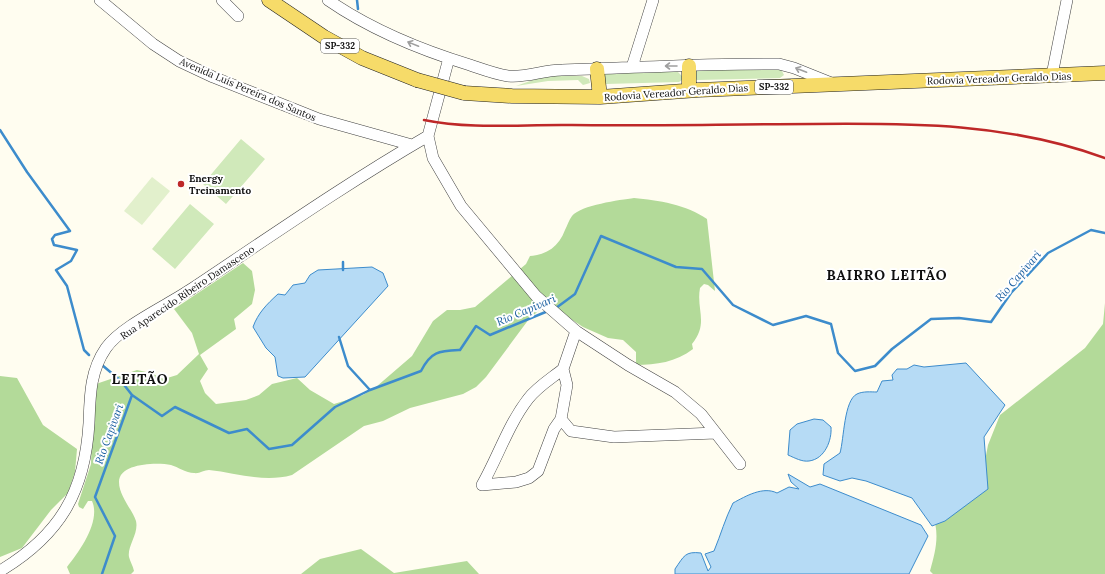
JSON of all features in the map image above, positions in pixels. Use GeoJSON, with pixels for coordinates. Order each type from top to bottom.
{"type":"FeatureCollection","features":[{"type":"Feature","properties":{"kind":"main road","name":"Rodovia Vereador Geraldo Dias"},"geometry":{"type":"LineString","coordinates":[[269,0],[324,37],[362,58],[417,80],[464,93],[512,96],[600,97],[689,90],[1105,73]]}},
{"type":"Feature","properties":{"kind":"main road"},"geometry":{"type":"LineString","coordinates":[[689,66],[689,90]]}},
{"type":"Feature","properties":{"kind":"main road"},"geometry":{"type":"LineString","coordinates":[[597,69],[600,97]]}},
{"type":"Feature","properties":{"kind":"street","name":"Avenida Luís Pereira dos Santos"},"geometry":{"type":"LineString","coordinates":[[100,0],[153,44],[179,61],[319,119],[412,145]]}},
{"type":"Feature","properties":{"kind":"street"},"geometry":{"type":"LineString","coordinates":[[222,0],[238,16]]}},
{"type":"Feature","properties":{"kind":"street"},"geometry":{"type":"LineString","coordinates":[[328,0],[350,15],[449,58],[508,76],[524,76],[555,70],[780,64],[837,85]]}},
{"type":"Feature","properties":{"kind":"street"},"geometry":{"type":"LineString","coordinates":[[632,67],[653,0]]}},
{"type":"Feature","properties":{"kind":"street"},"geometry":{"type":"LineString","coordinates":[[1052,75],[1067,0]]}},
{"type":"Feature","properties":{"kind":"street"},"geometry":{"type":"LineString","coordinates":[[449,58],[428,134],[433,158],[461,206],[536,296],[576,331],[628,365],[675,392],[701,414],[740,464]]}},
{"type":"Feature","properties":{"kind":"street","name":"Rua Aparecido Ribeiro Damasceno"},"geometry":{"type":"LineString","coordinates":[[0,570],[30,551],[50,531],[67,509],[78,486],[86,456],[91,381],[97,361],[107,346],[134,324],[192,289],[305,211],[428,134]]}},
{"type":"Feature","properties":{"kind":"street"},"geometry":{"type":"LineString","coordinates":[[563,369],[529,398],[503,439],[494,463],[482,485],[516,482],[529,478],[538,471],[554,429],[561,419],[566,385],[563,369],[576,331]]}},
{"type":"Feature","properties":{"kind":"street"},"geometry":{"type":"LineString","coordinates":[[561,419],[571,431],[614,437],[684,433],[716,433]]}},
{"type":"Feature","properties":{"kind":"green space"},"geometry":{"type":"Polygon","coordinates":[[[781,69],[784,75],[780,78],[697,80],[693,77],[697,70],[781,69]]]}},
{"type":"Feature","properties":{"kind":"green space"},"geometry":{"type":"Polygon","coordinates":[[[677,71],[682,76],[682,80],[679,82],[606,84],[602,80],[603,75],[611,73],[677,71]]]}},
{"type":"Feature","properties":{"kind":"green space"},"geometry":{"type":"Polygon","coordinates":[[[544,76],[582,76],[589,79],[590,83],[583,85],[578,80],[548,81],[516,86],[544,76]]]}},
{"type":"Feature","properties":{"kind":"green space"},"geometry":{"type":"Polygon","coordinates":[[[241,139],[265,159],[226,204],[203,184],[241,139]]]}},
{"type":"Feature","properties":{"kind":"green space"},"geometry":{"type":"Polygon","coordinates":[[[152,177],[170,191],[142,225],[124,211],[152,177]]]}},
{"type":"Feature","properties":{"kind":"green space"},"geometry":{"type":"Polygon","coordinates":[[[634,198],[672,204],[691,210],[707,219],[715,291],[708,285],[704,284],[700,288],[699,303],[701,323],[697,336],[692,344],[693,349],[680,357],[666,362],[636,365],[636,352],[623,340],[608,338],[583,327],[551,306],[543,307],[529,319],[486,377],[476,387],[463,394],[410,408],[383,421],[364,426],[292,475],[261,478],[209,470],[196,473],[188,472],[165,464],[148,464],[132,467],[125,471],[119,482],[123,497],[136,521],[136,531],[129,553],[134,571],[131,574],[70,574],[67,567],[78,553],[88,536],[94,518],[92,501],[88,501],[83,509],[79,507],[78,504],[91,464],[92,428],[96,384],[137,370],[151,373],[164,379],[177,375],[199,354],[192,333],[174,309],[243,263],[252,271],[255,290],[252,304],[234,319],[236,329],[200,355],[208,369],[200,381],[205,393],[216,404],[246,400],[259,395],[272,384],[297,378],[310,390],[334,404],[363,395],[376,387],[412,356],[433,321],[447,310],[460,310],[475,307],[526,264],[530,256],[542,254],[552,249],[559,241],[572,216],[577,212],[592,206],[634,198]]]}},
{"type":"Feature","properties":{"kind":"green space"},"geometry":{"type":"Polygon","coordinates":[[[190,204],[214,224],[175,269],[152,249],[190,204]]]}},
{"type":"Feature","properties":{"kind":"green space"},"geometry":{"type":"Polygon","coordinates":[[[1105,303],[1105,574],[933,574],[930,571],[936,542],[936,528],[932,513],[984,466],[988,445],[1000,415],[1085,348],[1103,324],[1105,303]]]}},
{"type":"Feature","properties":{"kind":"green space"},"geometry":{"type":"Polygon","coordinates":[[[0,376],[17,378],[43,425],[77,449],[75,472],[68,493],[51,510],[22,548],[0,557],[0,376]]]}},
{"type":"Feature","properties":{"kind":"green space"},"geometry":{"type":"Polygon","coordinates":[[[361,549],[394,573],[467,561],[479,574],[301,574],[320,559],[361,549]]]}},
{"type":"Feature","properties":{"kind":"water"},"geometry":{"type":"Polygon","coordinates":[[[372,267],[383,273],[388,286],[305,377],[283,378],[278,376],[275,357],[266,348],[253,327],[260,313],[278,294],[285,295],[293,285],[305,283],[310,275],[318,270],[372,267]]]}},
{"type":"Feature","properties":{"kind":"water"},"geometry":{"type":"Polygon","coordinates":[[[966,363],[1005,405],[984,437],[988,489],[945,521],[932,526],[912,498],[866,481],[852,478],[840,481],[823,475],[824,464],[840,453],[849,404],[857,394],[864,392],[877,392],[882,381],[893,380],[892,375],[897,369],[907,369],[914,365],[924,367],[966,363]]]}},
{"type":"Feature","properties":{"kind":"water"},"geometry":{"type":"Polygon","coordinates":[[[814,419],[823,420],[831,427],[829,443],[823,453],[819,457],[809,461],[801,460],[788,455],[790,430],[797,424],[814,419]]]}},
{"type":"Feature","properties":{"kind":"water"},"geometry":{"type":"Polygon","coordinates":[[[788,474],[810,487],[820,484],[921,525],[928,536],[909,574],[675,574],[675,569],[685,555],[691,553],[701,553],[708,571],[711,567],[705,554],[714,551],[733,503],[760,491],[772,491],[777,493],[789,487],[799,489],[791,482],[788,474]]]}},
{"type":"Feature","properties":{"kind":"waterway"},"geometry":{"type":"LineString","coordinates":[[357,0],[358,9]]}},
{"type":"Feature","properties":{"kind":"waterway"},"geometry":{"type":"LineString","coordinates":[[0,130],[27,172],[70,231],[55,235],[52,239],[54,245],[77,250],[71,261],[56,270],[67,286],[84,350],[89,355]]}},
{"type":"Feature","properties":{"kind":"waterway","name":"Rio Capivari"},"geometry":{"type":"LineString","coordinates":[[556,308],[575,294],[601,236],[676,267],[702,269],[733,305],[773,325],[806,316],[831,324],[838,353],[855,371],[875,366],[892,349],[931,319],[959,318],[991,322],[1011,293],[1048,253],[1091,230],[1105,233]]}},
{"type":"Feature","properties":{"kind":"waterway"},"geometry":{"type":"LineString","coordinates":[[343,262],[343,270]]}},
{"type":"Feature","properties":{"kind":"waterway","name":"Rio Capivari"},"geometry":{"type":"LineString","coordinates":[[102,574],[115,536],[95,497],[132,395],[162,416],[175,407],[229,433],[247,429],[269,449],[292,445],[335,407],[370,390],[421,371],[428,359],[436,353],[460,350],[476,326],[490,335],[548,311]]}},
{"type":"Feature","properties":{"kind":"waterway"},"geometry":{"type":"LineString","coordinates":[[339,337],[348,366],[370,390]]}},
{"type":"Feature","properties":{"kind":"waterway"},"geometry":{"type":"LineString","coordinates":[[102,365],[121,381],[132,395]]}},
{"type":"Feature","properties":{"kind":"railway"},"geometry":{"type":"LineString","coordinates":[[424,120],[479,126],[924,125],[997,132],[1033,138],[1069,146],[1105,158]]}},
{"type":"Feature","properties":{"kind":"place","name":"Energy Treinamento"},"geometry":{"type":"Point","coordinates":[181,184]}},
{"type":"Feature","properties":{"kind":"district","name":"BAIRRO LEITÃO"},"geometry":{"type":"Point","coordinates":[887,275]}},
{"type":"Feature","properties":{"kind":"district","name":"LEITÃO"},"geometry":{"type":"Point","coordinates":[140,379]}}]}
